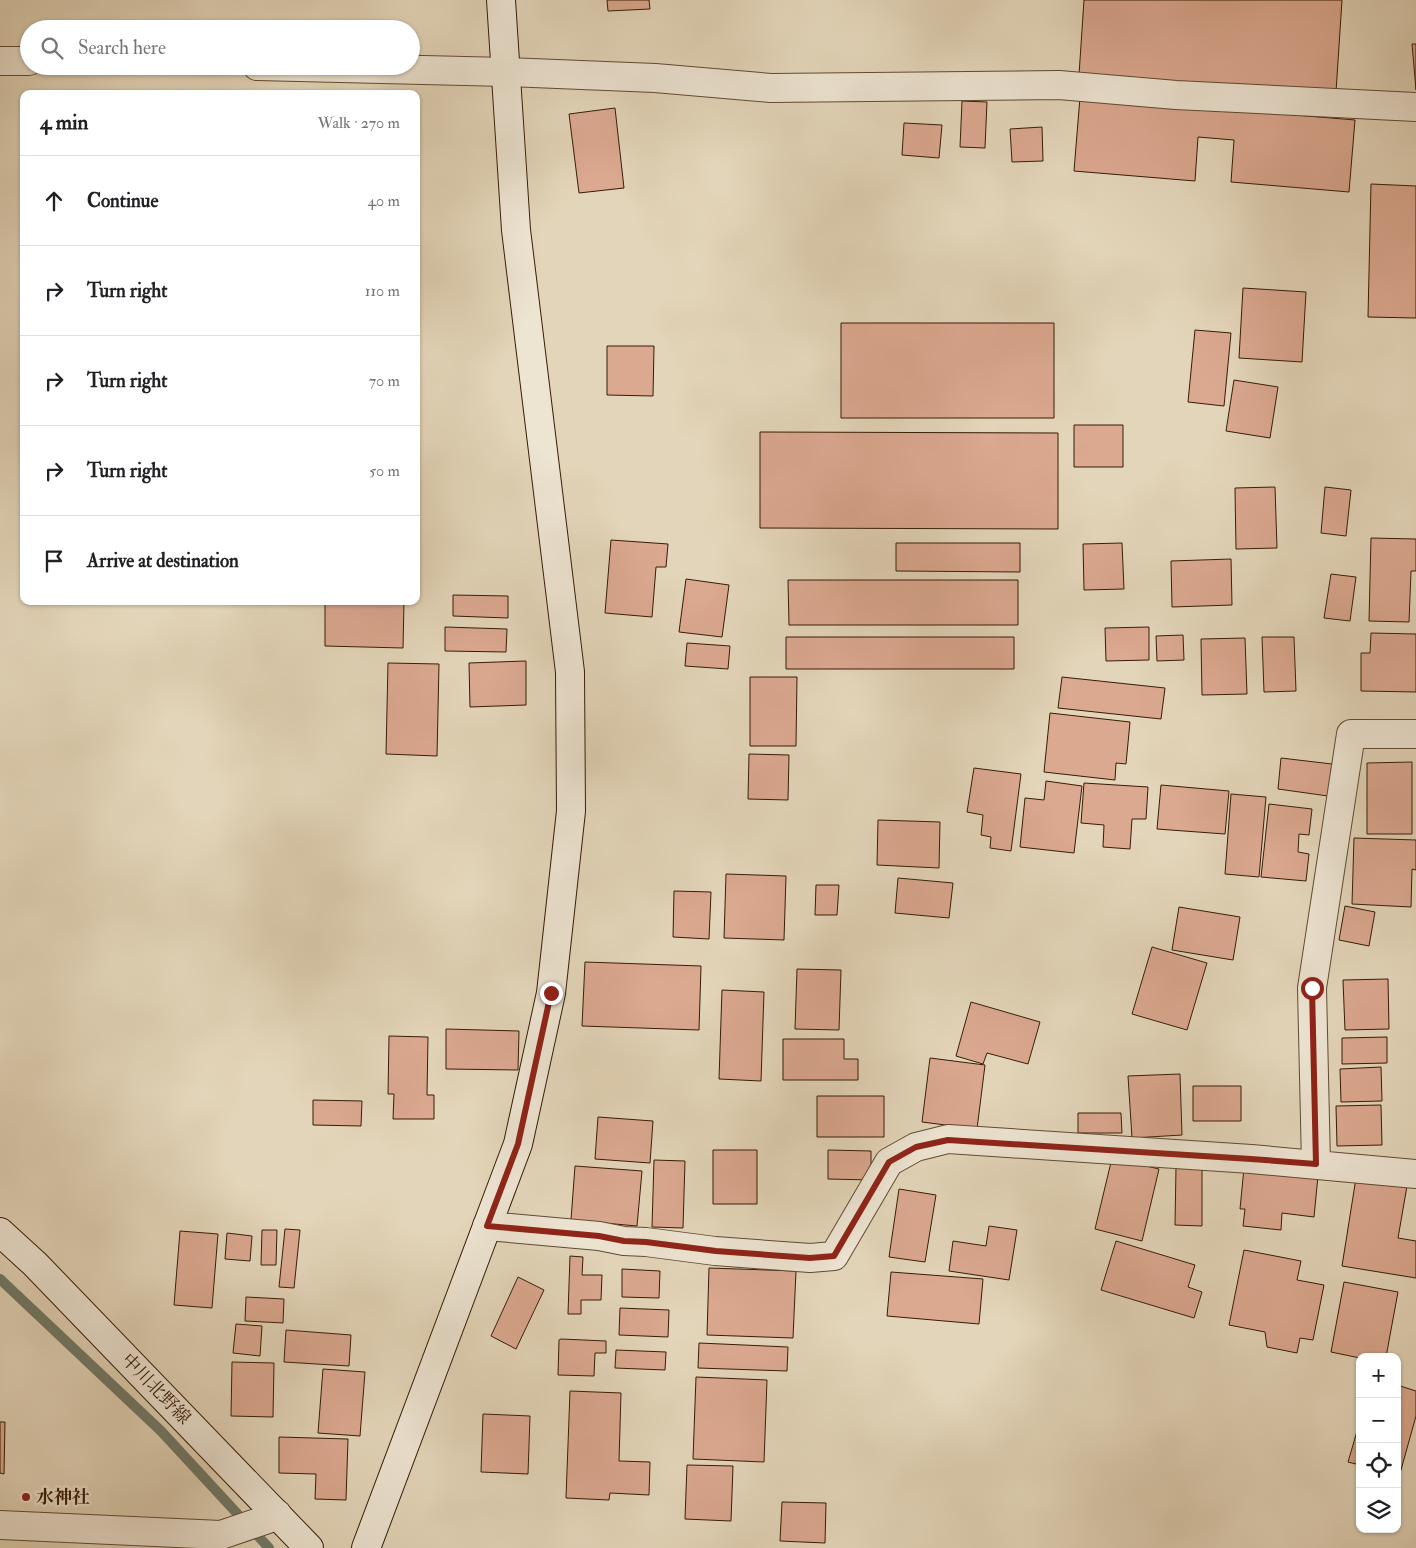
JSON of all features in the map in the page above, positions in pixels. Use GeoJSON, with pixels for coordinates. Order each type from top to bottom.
{"type":"FeatureCollection","features":[{"type":"Feature","properties":{"kind":"street"},"geometry":{"type":"LineString","coordinates":[[366,1548],[518,1144],[551,993],[571,811],[570,672],[516,230],[501,0]]}},
{"type":"Feature","properties":{"kind":"street"},"geometry":{"type":"LineString","coordinates":[[0,61],[20,61]]}},
{"type":"Feature","properties":{"kind":"street"},"geometry":{"type":"LineString","coordinates":[[420,70],[655,78],[771,88],[1059,85],[1176,95],[1416,107]]}},
{"type":"Feature","properties":{"kind":"street"},"geometry":{"type":"LineString","coordinates":[[1316,1164],[1312,988],[1351,734],[1416,734]]}},
{"type":"Feature","properties":{"kind":"street"},"geometry":{"type":"LineString","coordinates":[[487,1226],[599,1236],[624,1241],[716,1251],[810,1258],[834,1256],[889,1162],[916,1147],[948,1140],[1251,1159],[1416,1174]]}},
{"type":"Feature","properties":{"kind":"street","name":"中川北野線"},"geometry":{"type":"LineString","coordinates":[[0,1232],[35,1264],[273,1517],[309,1548]]}},
{"type":"Feature","properties":{"kind":"street"},"geometry":{"type":"LineString","coordinates":[[13,1532],[227,1541],[273,1517]]}},
{"type":"Feature","properties":{"kind":"building"},"geometry":{"type":"Polygon","coordinates":[[[607,0],[649,0],[650,9],[608,11],[607,0]]]}},
{"type":"Feature","properties":{"kind":"building"},"geometry":{"type":"Polygon","coordinates":[[[1084,0],[1342,0],[1336,92],[1079,75],[1084,0]]]}},
{"type":"Feature","properties":{"kind":"building"},"geometry":{"type":"Polygon","coordinates":[[[1412,44],[1416,44],[1416,90],[1412,44]]]}},
{"type":"Feature","properties":{"kind":"building"},"geometry":{"type":"Polygon","coordinates":[[[1080,97],[1355,120],[1349,192],[1231,182],[1234,140],[1198,137],[1195,181],[1074,171],[1080,97]]]}},
{"type":"Feature","properties":{"kind":"building"},"geometry":{"type":"Polygon","coordinates":[[[962,101],[987,102],[985,148],[960,147],[962,101]]]}},
{"type":"Feature","properties":{"kind":"building"},"geometry":{"type":"Polygon","coordinates":[[[615,108],[624,188],[579,193],[569,114],[615,108]]]}},
{"type":"Feature","properties":{"kind":"building"},"geometry":{"type":"Polygon","coordinates":[[[904,123],[942,125],[939,158],[902,155],[904,123]]]}},
{"type":"Feature","properties":{"kind":"building"},"geometry":{"type":"Polygon","coordinates":[[[1042,127],[1043,161],[1012,162],[1010,129],[1042,127]]]}},
{"type":"Feature","properties":{"kind":"building"},"geometry":{"type":"Polygon","coordinates":[[[1371,184],[1416,186],[1416,318],[1368,317],[1371,184]]]}},
{"type":"Feature","properties":{"kind":"building"},"geometry":{"type":"Polygon","coordinates":[[[1243,288],[1306,292],[1302,362],[1239,358],[1243,288]]]}},
{"type":"Feature","properties":{"kind":"building"},"geometry":{"type":"Polygon","coordinates":[[[841,323],[1054,323],[1054,418],[841,418],[841,323]]]}},
{"type":"Feature","properties":{"kind":"building"},"geometry":{"type":"Polygon","coordinates":[[[1195,330],[1231,333],[1224,406],[1188,402],[1195,330]]]}},
{"type":"Feature","properties":{"kind":"building"},"geometry":{"type":"Polygon","coordinates":[[[607,346],[654,346],[653,396],[607,395],[607,346]]]}},
{"type":"Feature","properties":{"kind":"building"},"geometry":{"type":"Polygon","coordinates":[[[1234,380],[1278,387],[1270,438],[1226,431],[1234,380]]]}},
{"type":"Feature","properties":{"kind":"building"},"geometry":{"type":"Polygon","coordinates":[[[1074,425],[1123,425],[1123,467],[1074,467],[1074,425]]]}},
{"type":"Feature","properties":{"kind":"building"},"geometry":{"type":"Polygon","coordinates":[[[760,432],[1058,433],[1058,529],[760,528],[760,432]]]}},
{"type":"Feature","properties":{"kind":"building"},"geometry":{"type":"Polygon","coordinates":[[[1275,487],[1277,548],[1236,549],[1235,488],[1275,487]]]}},
{"type":"Feature","properties":{"kind":"building"},"geometry":{"type":"Polygon","coordinates":[[[1325,487],[1351,490],[1346,536],[1321,533],[1325,487]]]}},
{"type":"Feature","properties":{"kind":"building"},"geometry":{"type":"Polygon","coordinates":[[[1371,538],[1416,539],[1416,571],[1411,571],[1409,622],[1369,621],[1371,538]]]}},
{"type":"Feature","properties":{"kind":"building"},"geometry":{"type":"Polygon","coordinates":[[[611,540],[668,544],[666,567],[656,567],[652,617],[605,613],[611,540]]]}},
{"type":"Feature","properties":{"kind":"building"},"geometry":{"type":"Polygon","coordinates":[[[896,543],[1020,543],[1020,572],[896,571],[896,543]]]}},
{"type":"Feature","properties":{"kind":"building"},"geometry":{"type":"Polygon","coordinates":[[[1122,543],[1124,589],[1084,590],[1083,544],[1122,543]]]}},
{"type":"Feature","properties":{"kind":"building"},"geometry":{"type":"Polygon","coordinates":[[[1231,559],[1232,605],[1172,607],[1171,561],[1231,559]]]}},
{"type":"Feature","properties":{"kind":"building"},"geometry":{"type":"Polygon","coordinates":[[[1331,574],[1356,577],[1350,621],[1324,618],[1331,574]]]}},
{"type":"Feature","properties":{"kind":"building"},"geometry":{"type":"Polygon","coordinates":[[[686,579],[729,585],[722,637],[679,632],[686,579]]]}},
{"type":"Feature","properties":{"kind":"building"},"geometry":{"type":"Polygon","coordinates":[[[788,580],[1018,580],[1018,625],[789,625],[788,580]]]}},
{"type":"Feature","properties":{"kind":"building"},"geometry":{"type":"Polygon","coordinates":[[[453,595],[508,596],[508,618],[453,616],[453,595]]]}},
{"type":"Feature","properties":{"kind":"building"},"geometry":{"type":"Polygon","coordinates":[[[325,605],[404,605],[403,648],[325,646],[325,605]]]}},
{"type":"Feature","properties":{"kind":"building"},"geometry":{"type":"Polygon","coordinates":[[[445,627],[507,629],[506,652],[445,651],[445,627]]]}},
{"type":"Feature","properties":{"kind":"building"},"geometry":{"type":"Polygon","coordinates":[[[1149,627],[1149,660],[1106,661],[1105,628],[1149,627]]]}},
{"type":"Feature","properties":{"kind":"building"},"geometry":{"type":"Polygon","coordinates":[[[1371,633],[1416,634],[1416,692],[1361,691],[1361,653],[1370,653],[1371,633]]]}},
{"type":"Feature","properties":{"kind":"building"},"geometry":{"type":"Polygon","coordinates":[[[1183,635],[1184,660],[1157,661],[1156,636],[1183,635]]]}},
{"type":"Feature","properties":{"kind":"building"},"geometry":{"type":"Polygon","coordinates":[[[786,637],[1014,637],[1014,669],[786,669],[786,637]]]}},
{"type":"Feature","properties":{"kind":"building"},"geometry":{"type":"Polygon","coordinates":[[[1262,637],[1294,637],[1296,691],[1264,692],[1262,637]]]}},
{"type":"Feature","properties":{"kind":"building"},"geometry":{"type":"Polygon","coordinates":[[[1245,638],[1247,694],[1202,695],[1201,639],[1245,638]]]}},
{"type":"Feature","properties":{"kind":"building"},"geometry":{"type":"Polygon","coordinates":[[[687,643],[730,646],[728,669],[685,666],[687,643]]]}},
{"type":"Feature","properties":{"kind":"building"},"geometry":{"type":"Polygon","coordinates":[[[526,661],[526,705],[470,707],[469,663],[526,661]]]}},
{"type":"Feature","properties":{"kind":"building"},"geometry":{"type":"Polygon","coordinates":[[[388,663],[439,664],[437,756],[386,754],[388,663]]]}},
{"type":"Feature","properties":{"kind":"building"},"geometry":{"type":"Polygon","coordinates":[[[750,677],[797,677],[796,746],[750,746],[750,677]]]}},
{"type":"Feature","properties":{"kind":"building"},"geometry":{"type":"Polygon","coordinates":[[[1062,677],[1165,688],[1161,719],[1058,708],[1062,677]]]}},
{"type":"Feature","properties":{"kind":"building"},"geometry":{"type":"Polygon","coordinates":[[[1050,713],[1130,722],[1126,764],[1116,763],[1115,780],[1044,772],[1050,713]]]}},
{"type":"Feature","properties":{"kind":"building"},"geometry":{"type":"Polygon","coordinates":[[[749,754],[789,755],[788,800],[748,799],[749,754]]]}},
{"type":"Feature","properties":{"kind":"building"},"geometry":{"type":"Polygon","coordinates":[[[1281,758],[1332,764],[1328,796],[1278,789],[1281,758]]]}},
{"type":"Feature","properties":{"kind":"building"},"geometry":{"type":"Polygon","coordinates":[[[1412,762],[1412,834],[1367,834],[1367,763],[1412,762]]]}},
{"type":"Feature","properties":{"kind":"building"},"geometry":{"type":"Polygon","coordinates":[[[974,768],[1021,774],[1011,851],[990,848],[991,837],[981,835],[983,815],[967,812],[974,768]]]}},
{"type":"Feature","properties":{"kind":"building"},"geometry":{"type":"Polygon","coordinates":[[[1046,781],[1082,786],[1074,853],[1020,847],[1025,798],[1044,800],[1046,781]]]}},
{"type":"Feature","properties":{"kind":"building"},"geometry":{"type":"Polygon","coordinates":[[[1084,783],[1148,787],[1146,819],[1132,819],[1130,849],[1103,847],[1104,825],[1081,823],[1084,783]]]}},
{"type":"Feature","properties":{"kind":"building"},"geometry":{"type":"Polygon","coordinates":[[[1161,785],[1229,791],[1225,834],[1157,829],[1161,785]]]}},
{"type":"Feature","properties":{"kind":"building"},"geometry":{"type":"Polygon","coordinates":[[[1231,794],[1266,797],[1259,877],[1225,874],[1231,794]]]}},
{"type":"Feature","properties":{"kind":"building"},"geometry":{"type":"Polygon","coordinates":[[[1269,804],[1312,809],[1309,835],[1299,834],[1298,852],[1309,854],[1306,881],[1261,877],[1269,804]]]}},
{"type":"Feature","properties":{"kind":"building"},"geometry":{"type":"Polygon","coordinates":[[[878,820],[940,822],[939,868],[877,865],[878,820]]]}},
{"type":"Feature","properties":{"kind":"building"},"geometry":{"type":"Polygon","coordinates":[[[1354,838],[1416,840],[1416,870],[1412,869],[1411,907],[1352,904],[1354,838]]]}},
{"type":"Feature","properties":{"kind":"building"},"geometry":{"type":"Polygon","coordinates":[[[726,874],[786,876],[784,940],[724,938],[726,874]]]}},
{"type":"Feature","properties":{"kind":"building"},"geometry":{"type":"Polygon","coordinates":[[[898,878],[953,883],[949,918],[895,913],[898,878]]]}},
{"type":"Feature","properties":{"kind":"building"},"geometry":{"type":"Polygon","coordinates":[[[816,885],[839,885],[837,915],[815,915],[816,885]]]}},
{"type":"Feature","properties":{"kind":"building"},"geometry":{"type":"Polygon","coordinates":[[[674,891],[711,892],[709,939],[673,937],[674,891]]]}},
{"type":"Feature","properties":{"kind":"building"},"geometry":{"type":"Polygon","coordinates":[[[1345,906],[1375,912],[1369,946],[1339,940],[1345,906]]]}},
{"type":"Feature","properties":{"kind":"building"},"geometry":{"type":"Polygon","coordinates":[[[1179,907],[1240,917],[1233,960],[1172,950],[1179,907]]]}},
{"type":"Feature","properties":{"kind":"building"},"geometry":{"type":"Polygon","coordinates":[[[1152,947],[1207,963],[1187,1030],[1132,1014],[1152,947]]]}},
{"type":"Feature","properties":{"kind":"building"},"geometry":{"type":"Polygon","coordinates":[[[585,962],[701,966],[699,1030],[582,1026],[585,962]]]}},
{"type":"Feature","properties":{"kind":"building"},"geometry":{"type":"Polygon","coordinates":[[[797,969],[841,970],[839,1030],[795,1029],[797,969]]]}},
{"type":"Feature","properties":{"kind":"building"},"geometry":{"type":"Polygon","coordinates":[[[1388,979],[1389,1029],[1345,1030],[1343,980],[1388,979]]]}},
{"type":"Feature","properties":{"kind":"building"},"geometry":{"type":"Polygon","coordinates":[[[722,990],[764,992],[761,1081],[719,1079],[722,990]]]}},
{"type":"Feature","properties":{"kind":"building"},"geometry":{"type":"Polygon","coordinates":[[[971,1002],[1040,1022],[1028,1064],[987,1053],[983,1064],[956,1056],[971,1002]]]}},
{"type":"Feature","properties":{"kind":"building"},"geometry":{"type":"Polygon","coordinates":[[[446,1029],[519,1031],[518,1070],[446,1069],[446,1029]]]}},
{"type":"Feature","properties":{"kind":"building"},"geometry":{"type":"Polygon","coordinates":[[[389,1036],[428,1037],[427,1095],[434,1095],[434,1119],[393,1119],[394,1094],[388,1094],[389,1036]]]}},
{"type":"Feature","properties":{"kind":"building"},"geometry":{"type":"Polygon","coordinates":[[[1387,1037],[1387,1063],[1342,1064],[1342,1038],[1387,1037]]]}},
{"type":"Feature","properties":{"kind":"building"},"geometry":{"type":"Polygon","coordinates":[[[783,1039],[844,1039],[844,1059],[858,1059],[858,1080],[783,1080],[783,1039]]]}},
{"type":"Feature","properties":{"kind":"building"},"geometry":{"type":"Polygon","coordinates":[[[930,1058],[985,1065],[977,1129],[922,1122],[930,1058]]]}},
{"type":"Feature","properties":{"kind":"building"},"geometry":{"type":"Polygon","coordinates":[[[1381,1067],[1382,1101],[1341,1102],[1340,1069],[1381,1067]]]}},
{"type":"Feature","properties":{"kind":"building"},"geometry":{"type":"Polygon","coordinates":[[[1180,1074],[1182,1135],[1132,1138],[1128,1076],[1180,1074]]]}},
{"type":"Feature","properties":{"kind":"building"},"geometry":{"type":"Polygon","coordinates":[[[1193,1086],[1241,1086],[1241,1121],[1193,1121],[1193,1086]]]}},
{"type":"Feature","properties":{"kind":"building"},"geometry":{"type":"Polygon","coordinates":[[[817,1096],[884,1096],[884,1137],[817,1137],[817,1096]]]}},
{"type":"Feature","properties":{"kind":"building"},"geometry":{"type":"Polygon","coordinates":[[[313,1100],[362,1101],[361,1126],[313,1125],[313,1100]]]}},
{"type":"Feature","properties":{"kind":"building"},"geometry":{"type":"Polygon","coordinates":[[[1381,1105],[1382,1145],[1337,1146],[1336,1106],[1381,1105]]]}},
{"type":"Feature","properties":{"kind":"building"},"geometry":{"type":"Polygon","coordinates":[[[1078,1113],[1121,1113],[1122,1133],[1078,1133],[1078,1113]]]}},
{"type":"Feature","properties":{"kind":"building"},"geometry":{"type":"Polygon","coordinates":[[[598,1117],[653,1121],[650,1163],[595,1159],[598,1117]]]}},
{"type":"Feature","properties":{"kind":"building"},"geometry":{"type":"Polygon","coordinates":[[[713,1150],[757,1150],[757,1204],[713,1204],[713,1150]]]}},
{"type":"Feature","properties":{"kind":"building"},"geometry":{"type":"Polygon","coordinates":[[[828,1150],[871,1151],[871,1180],[828,1179],[828,1150]]]}},
{"type":"Feature","properties":{"kind":"building"},"geometry":{"type":"Polygon","coordinates":[[[1112,1158],[1159,1169],[1142,1241],[1095,1229],[1112,1158]]]}},
{"type":"Feature","properties":{"kind":"building"},"geometry":{"type":"Polygon","coordinates":[[[654,1160],[685,1161],[683,1228],[652,1227],[654,1160]]]}},
{"type":"Feature","properties":{"kind":"building"},"geometry":{"type":"Polygon","coordinates":[[[575,1166],[642,1171],[637,1226],[571,1220],[575,1166]]]}},
{"type":"Feature","properties":{"kind":"building"},"geometry":{"type":"Polygon","coordinates":[[[1176,1167],[1202,1167],[1202,1226],[1175,1225],[1176,1167]]]}},
{"type":"Feature","properties":{"kind":"building"},"geometry":{"type":"Polygon","coordinates":[[[1244,1168],[1318,1176],[1314,1217],[1282,1213],[1281,1230],[1243,1226],[1245,1209],[1240,1209],[1244,1168]]]}},
{"type":"Feature","properties":{"kind":"building"},"geometry":{"type":"Polygon","coordinates":[[[1356,1178],[1407,1186],[1398,1238],[1416,1241],[1416,1278],[1342,1266],[1356,1178]]]}},
{"type":"Feature","properties":{"kind":"building"},"geometry":{"type":"Polygon","coordinates":[[[899,1189],[936,1195],[925,1262],[889,1257],[899,1189]]]}},
{"type":"Feature","properties":{"kind":"building"},"geometry":{"type":"Polygon","coordinates":[[[989,1226],[1017,1230],[1009,1280],[949,1271],[953,1241],[986,1246],[989,1226]]]}},
{"type":"Feature","properties":{"kind":"building"},"geometry":{"type":"Polygon","coordinates":[[[285,1229],[300,1230],[294,1288],[279,1287],[285,1229]]]}},
{"type":"Feature","properties":{"kind":"building"},"geometry":{"type":"Polygon","coordinates":[[[262,1230],[277,1230],[276,1265],[261,1265],[262,1230]]]}},
{"type":"Feature","properties":{"kind":"building"},"geometry":{"type":"Polygon","coordinates":[[[180,1231],[218,1234],[212,1308],[174,1305],[180,1231]]]}},
{"type":"Feature","properties":{"kind":"building"},"geometry":{"type":"Polygon","coordinates":[[[227,1233],[252,1236],[250,1261],[225,1259],[227,1233]]]}},
{"type":"Feature","properties":{"kind":"building"},"geometry":{"type":"Polygon","coordinates":[[[1116,1241],[1195,1265],[1188,1287],[1202,1292],[1194,1318],[1101,1290],[1116,1241]]]}},
{"type":"Feature","properties":{"kind":"building"},"geometry":{"type":"Polygon","coordinates":[[[1244,1250],[1301,1261],[1297,1280],[1324,1285],[1313,1340],[1300,1338],[1297,1353],[1267,1347],[1265,1332],[1229,1325],[1244,1250]]]}},
{"type":"Feature","properties":{"kind":"building"},"geometry":{"type":"Polygon","coordinates":[[[570,1256],[583,1257],[582,1275],[602,1275],[601,1300],[581,1300],[581,1314],[568,1314],[570,1256]]]}},
{"type":"Feature","properties":{"kind":"building"},"geometry":{"type":"Polygon","coordinates":[[[709,1268],[796,1271],[793,1338],[707,1335],[709,1268]]]}},
{"type":"Feature","properties":{"kind":"building"},"geometry":{"type":"Polygon","coordinates":[[[622,1269],[660,1271],[659,1298],[622,1297],[622,1269]]]}},
{"type":"Feature","properties":{"kind":"building"},"geometry":{"type":"Polygon","coordinates":[[[891,1272],[983,1279],[979,1324],[887,1316],[891,1272]]]}},
{"type":"Feature","properties":{"kind":"building"},"geometry":{"type":"Polygon","coordinates":[[[518,1277],[544,1290],[516,1349],[491,1336],[518,1277]]]}},
{"type":"Feature","properties":{"kind":"building"},"geometry":{"type":"Polygon","coordinates":[[[1344,1282],[1398,1292],[1387,1353],[1356,1353],[1356,1357],[1331,1352],[1344,1282]]]}},
{"type":"Feature","properties":{"kind":"building"},"geometry":{"type":"Polygon","coordinates":[[[246,1297],[284,1299],[283,1323],[245,1321],[246,1297]]]}},
{"type":"Feature","properties":{"kind":"building"},"geometry":{"type":"Polygon","coordinates":[[[620,1308],[669,1310],[668,1337],[619,1335],[620,1308]]]}},
{"type":"Feature","properties":{"kind":"building"},"geometry":{"type":"Polygon","coordinates":[[[236,1324],[262,1326],[260,1356],[233,1353],[236,1324]]]}},
{"type":"Feature","properties":{"kind":"building"},"geometry":{"type":"Polygon","coordinates":[[[286,1330],[351,1335],[349,1366],[284,1362],[286,1330]]]}},
{"type":"Feature","properties":{"kind":"building"},"geometry":{"type":"Polygon","coordinates":[[[559,1340],[606,1341],[606,1353],[595,1353],[594,1376],[558,1375],[559,1340]]]}},
{"type":"Feature","properties":{"kind":"building"},"geometry":{"type":"Polygon","coordinates":[[[699,1343],[788,1347],[787,1371],[698,1368],[699,1343]]]}},
{"type":"Feature","properties":{"kind":"building"},"geometry":{"type":"Polygon","coordinates":[[[616,1350],[666,1352],[665,1370],[615,1368],[616,1350]]]}},
{"type":"Feature","properties":{"kind":"building"},"geometry":{"type":"Polygon","coordinates":[[[232,1362],[274,1363],[273,1417],[231,1416],[232,1362]]]}},
{"type":"Feature","properties":{"kind":"building"},"geometry":{"type":"Polygon","coordinates":[[[323,1369],[365,1372],[360,1436],[318,1433],[323,1369]]]}},
{"type":"Feature","properties":{"kind":"building"},"geometry":{"type":"Polygon","coordinates":[[[696,1377],[767,1380],[764,1462],[693,1459],[696,1377]]]}},
{"type":"Feature","properties":{"kind":"building"},"geometry":{"type":"Polygon","coordinates":[[[1401,1386],[1416,1391],[1416,1416],[1401,1470],[1401,1386]]]}},
{"type":"Feature","properties":{"kind":"building"},"geometry":{"type":"Polygon","coordinates":[[[570,1391],[621,1393],[619,1461],[650,1462],[649,1495],[610,1493],[609,1500],[566,1498],[570,1391]]]}},
{"type":"Feature","properties":{"kind":"building"},"geometry":{"type":"Polygon","coordinates":[[[483,1414],[530,1416],[528,1474],[481,1472],[483,1414]]]}},
{"type":"Feature","properties":{"kind":"building"},"geometry":{"type":"Polygon","coordinates":[[[0,1422],[5,1422],[4,1474],[0,1473],[0,1422]]]}},
{"type":"Feature","properties":{"kind":"building"},"geometry":{"type":"Polygon","coordinates":[[[1356,1435],[1356,1464],[1348,1462],[1356,1435]]]}},
{"type":"Feature","properties":{"kind":"building"},"geometry":{"type":"Polygon","coordinates":[[[279,1437],[348,1439],[346,1500],[315,1499],[316,1474],[279,1473],[279,1437]]]}},
{"type":"Feature","properties":{"kind":"building"},"geometry":{"type":"Polygon","coordinates":[[[687,1465],[733,1466],[731,1521],[685,1519],[687,1465]]]}},
{"type":"Feature","properties":{"kind":"building"},"geometry":{"type":"Polygon","coordinates":[[[782,1502],[826,1503],[825,1543],[780,1541],[782,1502]]]}},
{"type":"Feature","properties":{"kind":"waterway"},"geometry":{"type":"LineString","coordinates":[[0,1279],[161,1431],[269,1548]]}},
{"type":"Feature","properties":{"kind":"place","name":"水神社"},"geometry":{"type":"Point","coordinates":[26,1497]}},
{"type":"Feature","properties":{"kind":"route"},"geometry":{"type":"LineString","coordinates":[[551,993],[518,1144],[487,1226],[537,1232],[599,1236],[624,1241],[716,1251],[810,1258],[834,1256],[889,1162],[916,1147],[948,1140],[1316,1164],[1312,988]]}}]}
